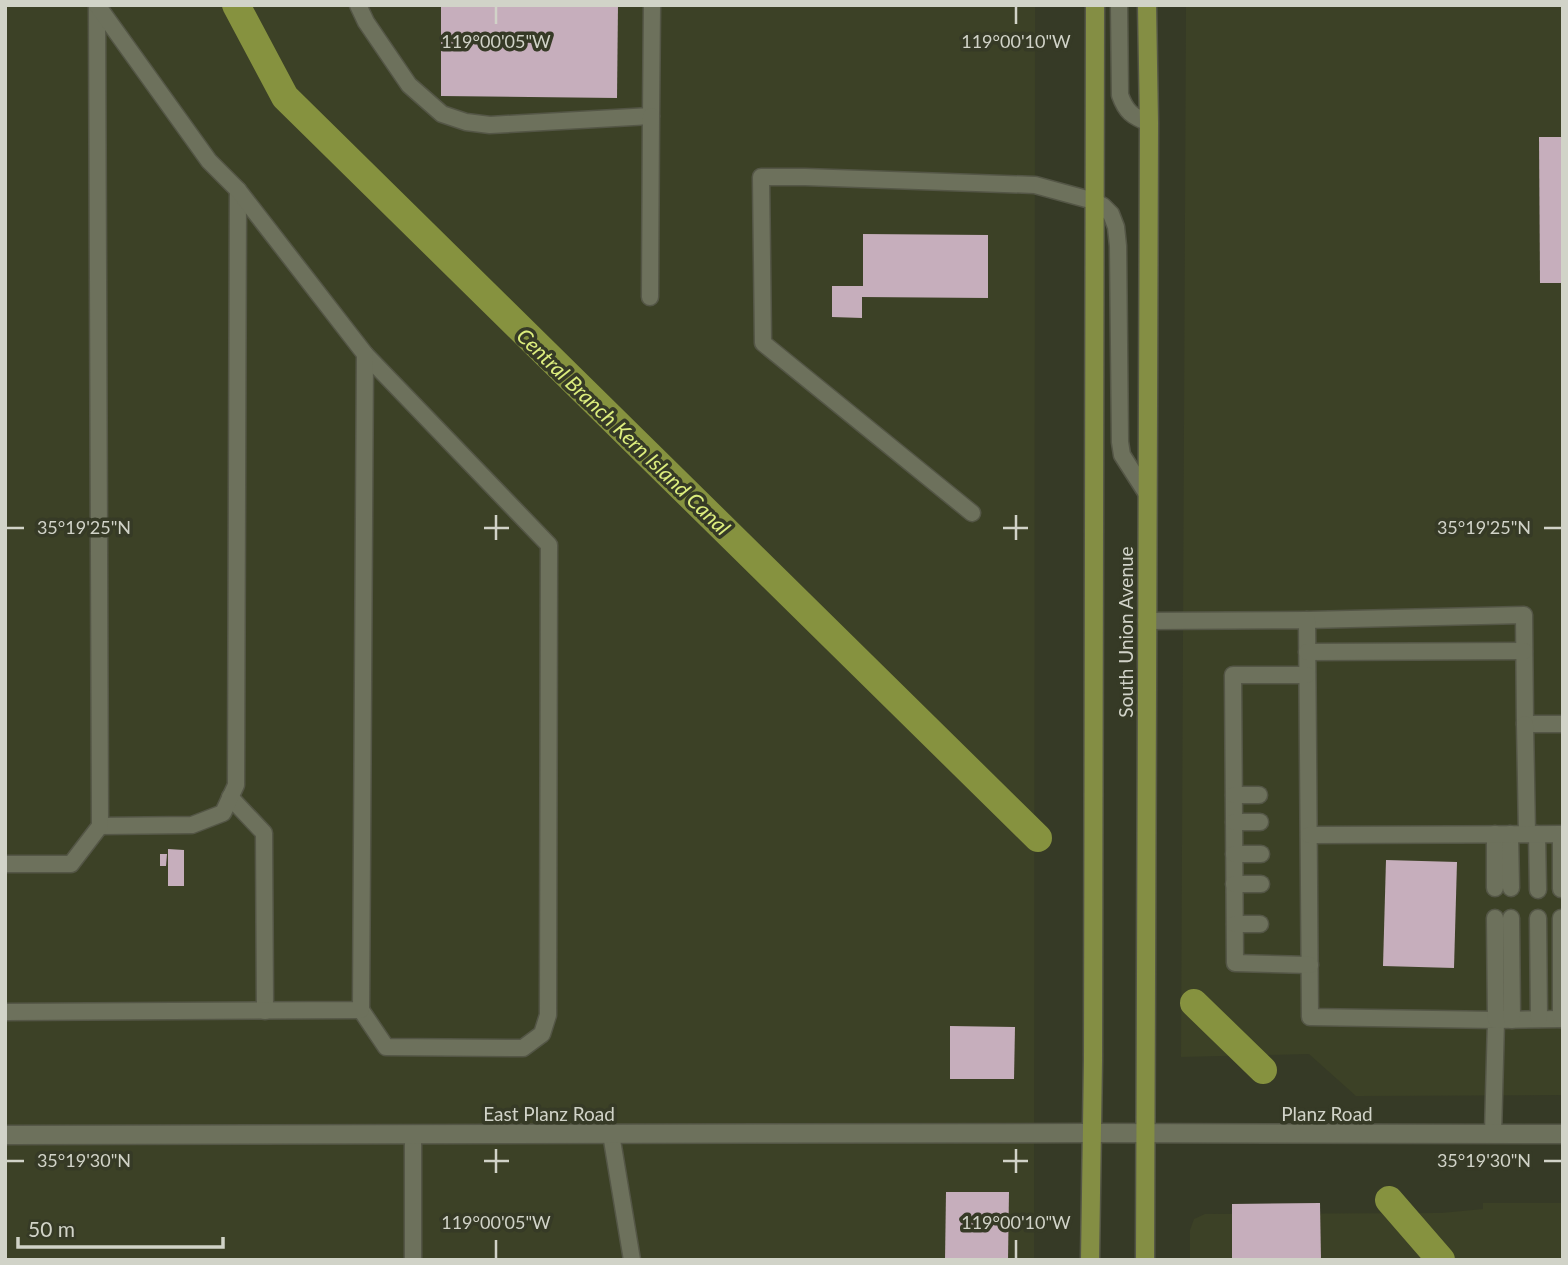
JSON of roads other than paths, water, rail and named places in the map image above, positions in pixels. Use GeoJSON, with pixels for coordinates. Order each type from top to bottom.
{"type":"FeatureCollection","features":[{"type":"Feature","properties":{"kind":"main road","name":"South Union Avenue"},"geometry":{"type":"LineString","coordinates":[[1090,1260],[1094,5]]}},
{"type":"Feature","properties":{"kind":"main road","name":"South Union Avenue"},"geometry":{"type":"LineString","coordinates":[[1145,1260],[1149,123],[1147,5]]}},
{"type":"Feature","properties":{"kind":"street","name":"East Planz Road"},"geometry":{"type":"LineString","coordinates":[[5,1135],[1092,1133]]}},
{"type":"Feature","properties":{"kind":"street","name":"Planz Road"},"geometry":{"type":"LineString","coordinates":[[1092,1133],[1563,1134]]}},
{"type":"Feature","properties":{"kind":"lane"},"geometry":{"type":"LineString","coordinates":[[97,5],[209,161],[238,190],[365,354],[549,545],[548,1015],[542,1034],[523,1048],[386,1047],[361,1010],[365,354]]}},
{"type":"Feature","properties":{"kind":"lane"},"geometry":{"type":"LineString","coordinates":[[5,864],[71,864],[100,826],[97,5]]}},
{"type":"Feature","properties":{"kind":"lane"},"geometry":{"type":"LineString","coordinates":[[358,5],[366,22],[409,85],[442,114],[466,122],[490,125],[651,116]]}},
{"type":"Feature","properties":{"kind":"lane"},"geometry":{"type":"LineString","coordinates":[[650,297],[652,5]]}},
{"type":"Feature","properties":{"kind":"lane"},"geometry":{"type":"LineString","coordinates":[[1119,5],[1120,95],[1124,106],[1134,117],[1149,123]]}},
{"type":"Feature","properties":{"kind":"lane"},"geometry":{"type":"LineString","coordinates":[[972,513],[763,343],[761,177],[1035,185],[1094,201],[1103,206],[1111,214],[1116,227],[1118,246],[1119,442],[1122,455],[1147,494]]}},
{"type":"Feature","properties":{"kind":"lane"},"geometry":{"type":"LineString","coordinates":[[100,826],[192,825],[223,813],[236,785],[238,190]]}},
{"type":"Feature","properties":{"kind":"lane"},"geometry":{"type":"LineString","coordinates":[[1146,621],[1524,615],[1525,724],[1538,890]]}},
{"type":"Feature","properties":{"kind":"lane"},"geometry":{"type":"LineString","coordinates":[[1307,620],[1303,925],[1310,965],[1310,1017],[1562,1019],[1562,918]]}},
{"type":"Feature","properties":{"kind":"lane"},"geometry":{"type":"LineString","coordinates":[[1307,652],[1524,651]]}},
{"type":"Feature","properties":{"kind":"lane"},"geometry":{"type":"LineString","coordinates":[[1307,675],[1233,675],[1234,884],[1235,963],[1310,965]]}},
{"type":"Feature","properties":{"kind":"lane"},"geometry":{"type":"LineString","coordinates":[[1525,724],[1563,724]]}},
{"type":"Feature","properties":{"kind":"lane"},"geometry":{"type":"LineString","coordinates":[[1234,795],[1259,795]]}},
{"type":"Feature","properties":{"kind":"lane"},"geometry":{"type":"LineString","coordinates":[[230,797],[264,833],[265,1011]]}},
{"type":"Feature","properties":{"kind":"lane"},"geometry":{"type":"LineString","coordinates":[[1234,822],[1260,822]]}},
{"type":"Feature","properties":{"kind":"lane"},"geometry":{"type":"LineString","coordinates":[[1305,827],[1562,834],[1562,889]]}},
{"type":"Feature","properties":{"kind":"lane"},"geometry":{"type":"LineString","coordinates":[[1502,834],[1503,888]]}},
{"type":"Feature","properties":{"kind":"lane"},"geometry":{"type":"LineString","coordinates":[[1234,854],[1261,854]]}},
{"type":"Feature","properties":{"kind":"lane"},"geometry":{"type":"LineString","coordinates":[[1234,884],[1261,884]]}},
{"type":"Feature","properties":{"kind":"lane"},"geometry":{"type":"LineString","coordinates":[[1493,1134],[1504,1020],[1503,918]]}},
{"type":"Feature","properties":{"kind":"lane"},"geometry":{"type":"LineString","coordinates":[[1538,918],[1539,1019]]}},
{"type":"Feature","properties":{"kind":"lane"},"geometry":{"type":"LineString","coordinates":[[1235,924],[1260,924]]}},
{"type":"Feature","properties":{"kind":"lane"},"geometry":{"type":"LineString","coordinates":[[5,1012],[361,1010]]}},
{"type":"Feature","properties":{"kind":"lane"},"geometry":{"type":"LineString","coordinates":[[413,1134],[413,1260]]}},
{"type":"Feature","properties":{"kind":"lane"},"geometry":{"type":"LineString","coordinates":[[611,1134],[632,1260]]}},
{"type":"Feature","properties":{"kind":"waterway","name":"Central Branch Kern Island Canal"},"geometry":{"type":"LineString","coordinates":[[236,5],[285,97],[1038,838]]}},
{"type":"Feature","properties":{"kind":"waterway","name":"Central Branch Kern Island Canal"},"geometry":{"type":"LineString","coordinates":[[1194,1003],[1263,1070]]}},
{"type":"Feature","properties":{"kind":"waterway","name":"Central Branch Kern Island Canal"},"geometry":{"type":"LineString","coordinates":[[1389,1200],[1441,1260]]}}]}
